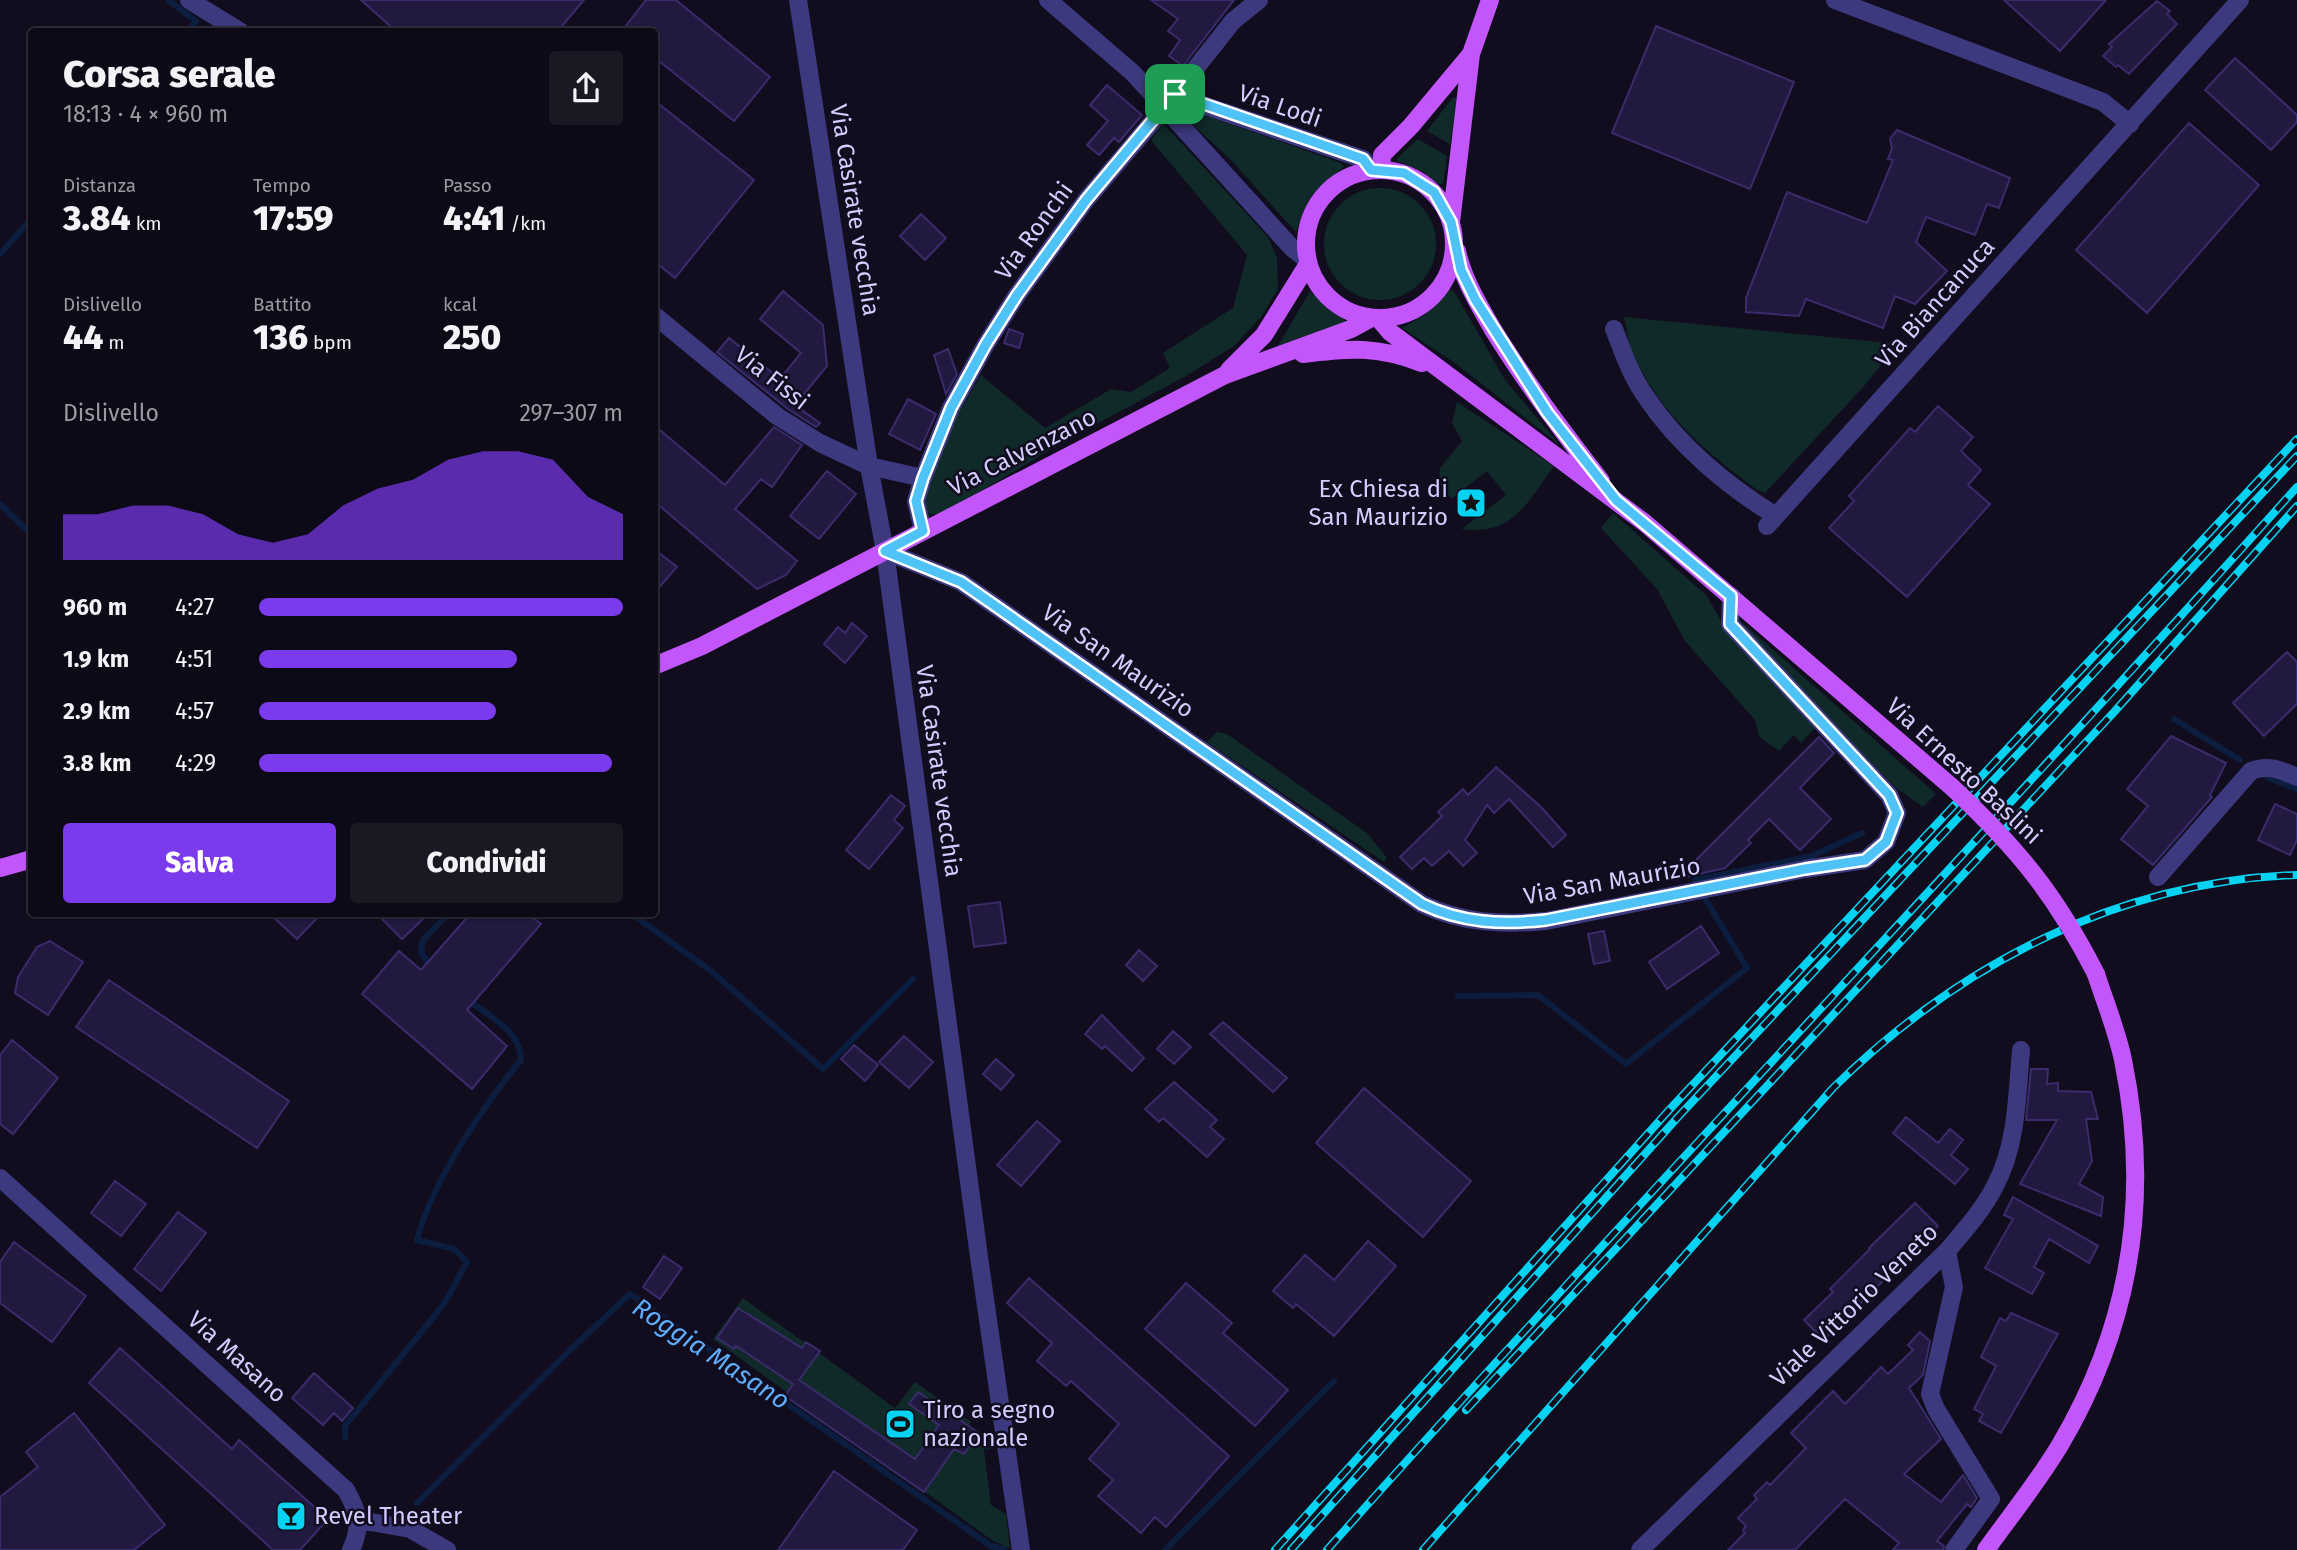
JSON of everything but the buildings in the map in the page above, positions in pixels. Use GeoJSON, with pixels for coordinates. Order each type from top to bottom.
{"type":"FeatureCollection","features":[{"type":"Feature","properties":{"kind":"main road"},"geometry":{"type":"LineString","coordinates":[[1453,229],[1441,201],[1425,184],[1404,173],[1376,170],[1349,176],[1322,196],[1308,226],[1308,262],[1315,280],[1339,306],[1375,318],[1403,314],[1425,303],[1435,294],[1448,273],[1454,248],[1453,229],[1471,54],[1490,0]]}},
{"type":"Feature","properties":{"kind":"main road"},"geometry":{"type":"LineString","coordinates":[[1376,170],[1382,155],[1420,116],[1471,54]]}},
{"type":"Feature","properties":{"kind":"main road","name":"Via Ernesto Baslini"},"geometry":{"type":"LineString","coordinates":[[1453,229],[1461,270],[1503,345],[1547,412],[1616,500]]}},
{"type":"Feature","properties":{"kind":"main road","name":"Via Calvenzano"},"geometry":{"type":"LineString","coordinates":[[1224,375],[1264,335],[1308,262]]}},
{"type":"Feature","properties":{"kind":"main road","name":"Via Ernesto Baslini"},"geometry":{"type":"LineString","coordinates":[[1375,318],[1441,371],[1616,500],[1952,788],[2028,863],[2055,900],[2096,974],[2123,1057],[2137,1160],[2133,1239],[2122,1298],[2086,1397],[2059,1447],[1986,1550]]}},
{"type":"Feature","properties":{"kind":"main road","name":"Via Calvenzano"},"geometry":{"type":"LineString","coordinates":[[658,662],[702,646],[1224,375],[1351,330],[1375,318]]}},
{"type":"Feature","properties":{"kind":"main road"},"geometry":{"type":"LineString","coordinates":[[1264,360],[1333,350],[1365,349],[1393,352],[1441,371]]}},
{"type":"Feature","properties":{"kind":"main road"},"geometry":{"type":"LineString","coordinates":[[0,868],[28,860]]}},
{"type":"Feature","properties":{"kind":"street"},"geometry":{"type":"LineString","coordinates":[[189,0],[235,28]]}},
{"type":"Feature","properties":{"kind":"street","name":"Via Casirate vecchia"},"geometry":{"type":"LineString","coordinates":[[798,0],[869,466],[885,551],[1021,1550]]}},
{"type":"Feature","properties":{"kind":"street","name":"Via Lodi"},"geometry":{"type":"LineString","coordinates":[[1048,0],[1170,101],[1292,248],[1308,262]]}},
{"type":"Feature","properties":{"kind":"street","name":"Via Ronchi"},"geometry":{"type":"LineString","coordinates":[[923,531],[916,501],[923,478],[951,408],[1017,295],[1086,200],[1233,21],[1259,0]]}},
{"type":"Feature","properties":{"kind":"street"},"geometry":{"type":"LineString","coordinates":[[1835,0],[1871,6],[2103,102],[2130,124]]}},
{"type":"Feature","properties":{"kind":"street","name":"Via Biancanuca"},"geometry":{"type":"LineString","coordinates":[[1614,329],[1628,365],[1646,397],[1672,429],[1708,466],[1754,502],[1772,521],[2240,0]]}},
{"type":"Feature","properties":{"kind":"street","name":"Via Lodi"},"geometry":{"type":"LineString","coordinates":[[1170,101],[1363,159],[1376,170]]}},
{"type":"Feature","properties":{"kind":"street","name":"Via Fissi"},"geometry":{"type":"LineString","coordinates":[[658,318],[777,416],[820,443],[869,466],[923,478]]}},
{"type":"Feature","properties":{"kind":"street","name":"Via San Maurizio"},"geometry":{"type":"LineString","coordinates":[[885,551],[961,582],[1422,904],[1445,915],[1486,922],[1546,920],[1805,869],[1865,860],[1886,842],[1897,813],[1889,795],[1730,624],[1731,596]]}},
{"type":"Feature","properties":{"kind":"street"},"geometry":{"type":"LineString","coordinates":[[2158,877],[2251,771],[2263,767],[2274,768],[2297,777]]}},
{"type":"Feature","properties":{"kind":"street","name":"Viale Vittorio Veneto"},"geometry":{"type":"LineString","coordinates":[[1640,1550],[1947,1251],[1974,1219],[1988,1197],[2009,1152],[2021,1050]]}},
{"type":"Feature","properties":{"kind":"street","name":"Via Masano"},"geometry":{"type":"LineString","coordinates":[[0,1178],[346,1490],[360,1520]]}},
{"type":"Feature","properties":{"kind":"street"},"geometry":{"type":"LineString","coordinates":[[1947,1251],[1954,1287],[1930,1394],[1936,1409],[1992,1499],[1954,1550]]}},
{"type":"Feature","properties":{"kind":"street"},"geometry":{"type":"LineString","coordinates":[[351,1550],[358,1535],[360,1520],[410,1529],[447,1550]]}},
{"type":"Feature","properties":{"kind":"green space"},"geometry":{"type":"Polygon","coordinates":[[[1453,97],[1458,98],[1450,144],[1427,131],[1453,97]]]}},
{"type":"Feature","properties":{"kind":"green space"},"geometry":{"type":"Polygon","coordinates":[[[1182,107],[1341,163],[1344,167],[1314,193],[1307,203],[1296,232],[1232,161],[1179,112],[1182,107]]]}},
{"type":"Feature","properties":{"kind":"green space"},"geometry":{"type":"Polygon","coordinates":[[[1163,123],[1268,237],[1277,258],[1278,289],[1261,317],[1234,346],[942,514],[929,514],[922,499],[958,414],[981,375],[1045,428],[1111,389],[1131,392],[1170,368],[1163,353],[1233,308],[1247,255],[1151,140],[1163,123]]]}},
{"type":"Feature","properties":{"kind":"green space"},"geometry":{"type":"Polygon","coordinates":[[[1418,139],[1447,156],[1443,184],[1438,184],[1424,172],[1397,161],[1418,139]]]}},
{"type":"Feature","properties":{"kind":"green space"},"geometry":{"type":"Polygon","coordinates":[[[1380,188],[1401,192],[1420,204],[1432,223],[1436,244],[1432,265],[1420,284],[1401,296],[1380,300],[1359,296],[1340,284],[1328,265],[1324,244],[1328,223],[1340,204],[1359,192],[1380,188]]]}},
{"type":"Feature","properties":{"kind":"green space"},"geometry":{"type":"Polygon","coordinates":[[[1450,290],[1454,291],[1505,380],[1560,445],[1455,363],[1402,328],[1426,314],[1450,290]]]}},
{"type":"Feature","properties":{"kind":"green space"},"geometry":{"type":"Polygon","coordinates":[[[1310,291],[1348,323],[1347,327],[1278,346],[1310,291]]]}},
{"type":"Feature","properties":{"kind":"green space"},"geometry":{"type":"Polygon","coordinates":[[[1624,317],[1890,343],[1884,361],[1865,385],[1765,493],[1757,490],[1702,446],[1671,414],[1644,376],[1633,354],[1624,317]]]}},
{"type":"Feature","properties":{"kind":"green space"},"geometry":{"type":"Polygon","coordinates":[[[1457,402],[1554,466],[1517,514],[1494,527],[1462,529],[1506,495],[1487,471],[1451,499],[1439,484],[1440,468],[1462,441],[1452,423],[1457,402]]]}},
{"type":"Feature","properties":{"kind":"green space"},"geometry":{"type":"Polygon","coordinates":[[[1613,513],[1706,595],[1726,629],[1746,630],[1744,624],[1936,794],[1923,807],[1896,788],[1834,724],[1817,726],[1801,743],[1794,735],[1779,751],[1759,737],[1755,720],[1685,641],[1657,589],[1601,528],[1613,513]]]}},
{"type":"Feature","properties":{"kind":"green space"},"geometry":{"type":"Polygon","coordinates":[[[1217,732],[1227,734],[1367,833],[1387,858],[1384,862],[1207,742],[1217,732]]]}},
{"type":"Feature","properties":{"kind":"green space","name":"Tiro a segno nazionale"},"geometry":{"type":"Polygon","coordinates":[[[743,1298],[895,1408],[915,1382],[971,1422],[969,1426],[979,1433],[978,1435],[993,1434],[995,1448],[984,1450],[991,1505],[1006,1514],[1010,1548],[993,1541],[713,1339],[743,1298]]]}},
{"type":"Feature","properties":{"kind":"waterway"},"geometry":{"type":"LineString","coordinates":[[168,0],[196,21],[191,28]]}},
{"type":"Feature","properties":{"kind":"waterway"},"geometry":{"type":"LineString","coordinates":[[0,254],[28,222]]}},
{"type":"Feature","properties":{"kind":"waterway"},"geometry":{"type":"LineString","coordinates":[[0,504],[28,531]]}},
{"type":"Feature","properties":{"kind":"waterway"},"geometry":{"type":"LineString","coordinates":[[2174,719],[2240,760]]}},
{"type":"Feature","properties":{"kind":"waterway"},"geometry":{"type":"LineString","coordinates":[[2268,778],[2297,789]]}},
{"type":"Feature","properties":{"kind":"waterway"},"geometry":{"type":"LineString","coordinates":[[1695,880],[1812,856],[1862,833]]}},
{"type":"Feature","properties":{"kind":"waterway"},"geometry":{"type":"LineString","coordinates":[[1458,996],[1538,995],[1626,1064],[1747,968],[1706,900]]}},
{"type":"Feature","properties":{"kind":"waterway"},"geometry":{"type":"LineString","coordinates":[[431,968],[421,952],[423,940],[445,917]]}},
{"type":"Feature","properties":{"kind":"waterway"},"geometry":{"type":"LineString","coordinates":[[636,917],[711,971],[823,1069],[913,979]]}},
{"type":"Feature","properties":{"kind":"waterway"},"geometry":{"type":"LineString","coordinates":[[345,1437],[345,1426],[444,1304],[467,1262],[454,1249],[417,1240],[446,1170],[491,1099],[521,1060],[520,1050],[510,1032],[468,1000]]}},
{"type":"Feature","properties":{"kind":"waterway","name":"Roggia Masano"},"geometry":{"type":"LineString","coordinates":[[417,1503],[630,1294],[991,1546],[1004,1549]]}},
{"type":"Feature","properties":{"kind":"waterway","name":"Roggia Masano"},"geometry":{"type":"LineString","coordinates":[[1165,1550],[1334,1381]]}},
{"type":"Feature","properties":{"kind":"railway"},"geometry":{"type":"LineString","coordinates":[[1275,1550],[1670,1109],[2297,439]]}},
{"type":"Feature","properties":{"kind":"railway"},"geometry":{"type":"LineString","coordinates":[[1291,1550],[1678,1117],[2297,456]]}},
{"type":"Feature","properties":{"kind":"railway"},"geometry":{"type":"LineString","coordinates":[[1327,1550],[2297,487]]}},
{"type":"Feature","properties":{"kind":"railway"},"geometry":{"type":"LineString","coordinates":[[1466,1410],[2115,711],[2297,506]]}},
{"type":"Feature","properties":{"kind":"railway"},"geometry":{"type":"LineString","coordinates":[[1423,1550],[1833,1088],[1882,1044],[1933,1004],[1988,968],[2045,938],[2105,913],[2167,894],[2231,881],[2297,875]]}},
{"type":"Feature","properties":{"kind":"place","name":"Ex Chiesa di San Maurizio"},"geometry":{"type":"Point","coordinates":[1471,503]}},
{"type":"Feature","properties":{"kind":"place","name":"Tiro a segno nazionale"},"geometry":{"type":"Point","coordinates":[900,1424]}},
{"type":"Feature","properties":{"kind":"place","name":"Revel Theater"},"geometry":{"type":"Point","coordinates":[291,1516]}},
{"type":"Feature","properties":{"kind":"route"},"geometry":{"type":"LineString","coordinates":[[1175,94],[1363,159],[1371,170],[1404,173],[1434,192],[1447,211],[1461,270],[1475,299],[1547,412],[1616,500],[1731,596],[1730,624],[1889,795],[1897,813],[1886,842],[1865,860],[1805,869],[1546,920],[1505,923],[1445,915],[1422,904],[961,582],[885,551],[923,531],[916,501],[923,478],[951,408],[1017,295],[1086,200],[1175,94]]}}]}
